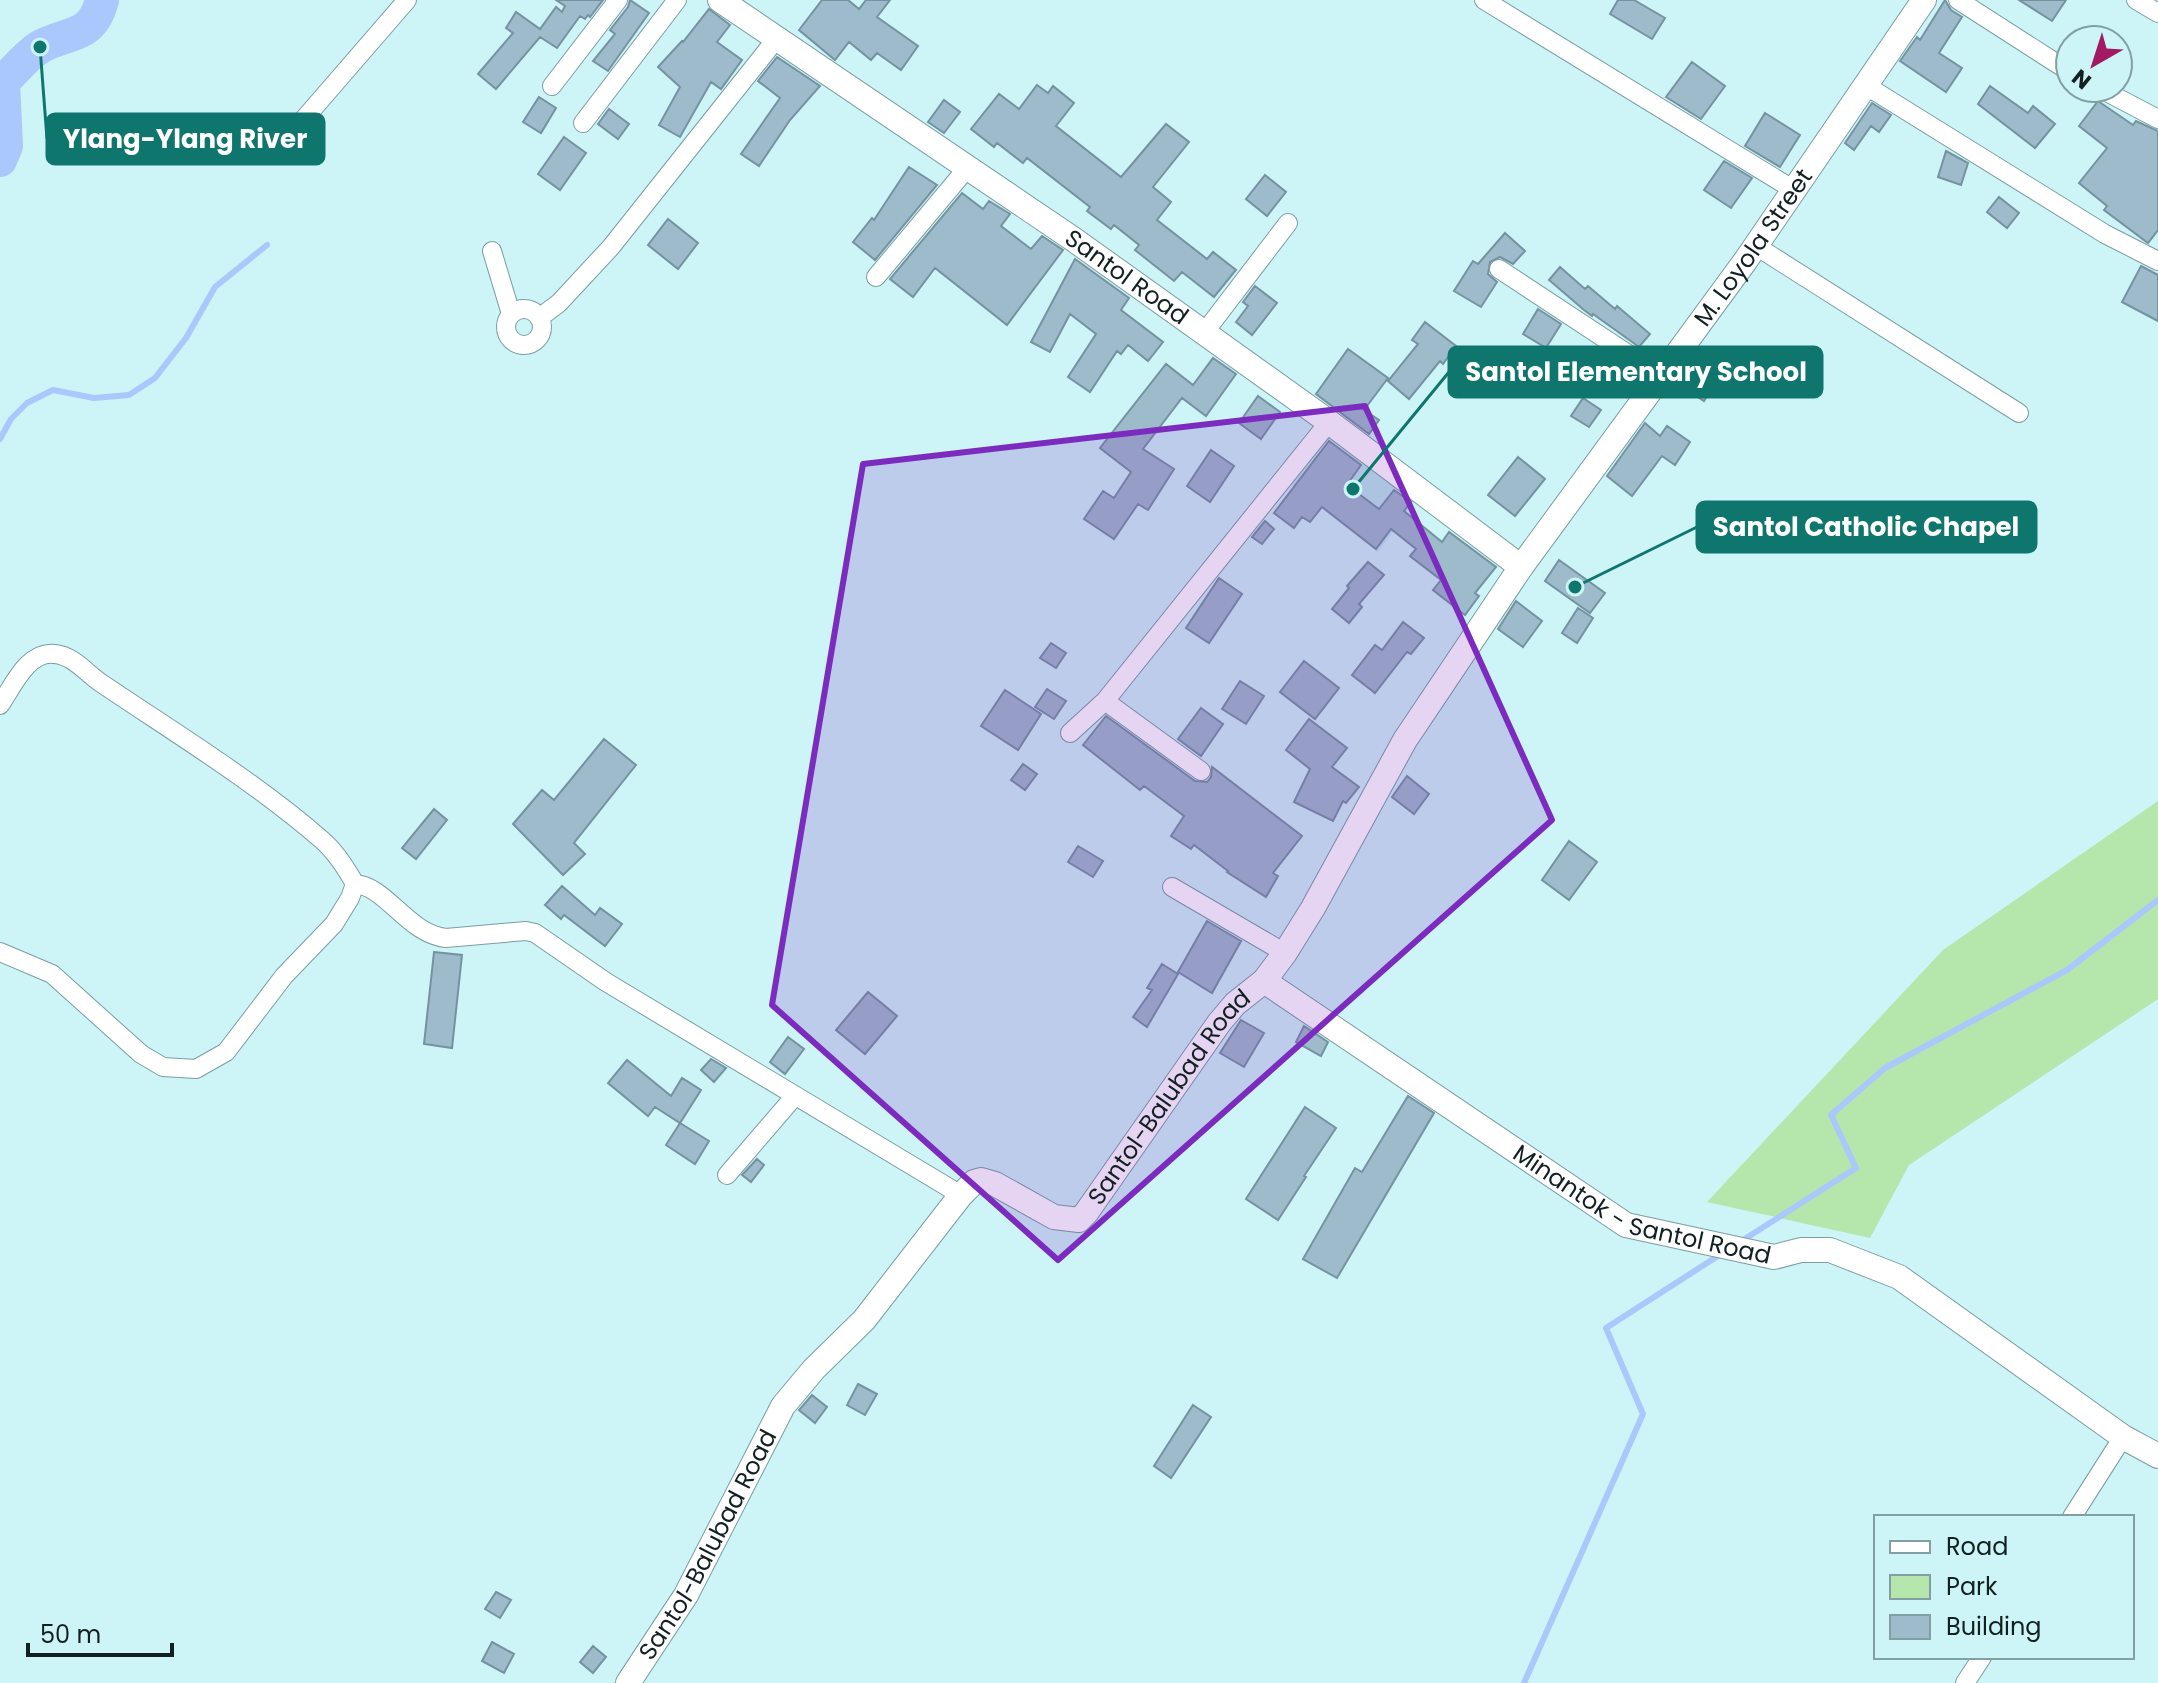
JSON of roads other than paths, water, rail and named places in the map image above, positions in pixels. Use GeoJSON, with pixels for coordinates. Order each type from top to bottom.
{"type":"FeatureCollection","features":[{"type":"Feature","properties":{"kind":"street"},"geometry":{"type":"LineString","coordinates":[[304,119],[407,0]]}},
{"type":"Feature","properties":{"kind":"street"},"geometry":{"type":"LineString","coordinates":[[552,86],[618,0]]}},
{"type":"Feature","properties":{"kind":"street"},"geometry":{"type":"LineString","coordinates":[[583,123],[677,0]]}},
{"type":"Feature","properties":{"kind":"street"},"geometry":{"type":"LineString","coordinates":[[1484,0],[1794,190]]}},
{"type":"Feature","properties":{"kind":"street","name":"M. Loyola Street"},"geometry":{"type":"LineString","coordinates":[[1521,567],[1663,377],[1924,0]]}},
{"type":"Feature","properties":{"kind":"street"},"geometry":{"type":"LineString","coordinates":[[1958,0],[2054,62]]}},
{"type":"Feature","properties":{"kind":"street"},"geometry":{"type":"LineString","coordinates":[[2136,0],[2158,13]]}},
{"type":"Feature","properties":{"kind":"street","name":"Santol Road"},"geometry":{"type":"LineString","coordinates":[[725,1],[1204,333],[1329,422],[1521,567]]}},
{"type":"Feature","properties":{"kind":"street"},"geometry":{"type":"LineString","coordinates":[[539,318],[559,303],[611,247],[777,38]]}},
{"type":"Feature","properties":{"kind":"street"},"geometry":{"type":"LineString","coordinates":[[1865,85],[2105,234],[2158,261]]}},
{"type":"Feature","properties":{"kind":"street"},"geometry":{"type":"LineString","coordinates":[[2129,104],[2158,119]]}},
{"type":"Feature","properties":{"kind":"street"},"geometry":{"type":"LineString","coordinates":[[876,277],[968,167]]}},
{"type":"Feature","properties":{"kind":"street"},"geometry":{"type":"LineString","coordinates":[[1204,333],[1288,223]]}},
{"type":"Feature","properties":{"kind":"street"},"geometry":{"type":"LineString","coordinates":[[1756,246],[2019,413]]}},
{"type":"Feature","properties":{"kind":"street"},"geometry":{"type":"LineString","coordinates":[[492,251],[511,314]]}},
{"type":"Feature","properties":{"kind":"street"},"geometry":{"type":"LineString","coordinates":[[1499,269],[1663,377]]}},
{"type":"Feature","properties":{"kind":"street"},"geometry":{"type":"LineString","coordinates":[[526,309],[539,318],[541,333],[537,340],[522,345],[509,337],[507,321],[511,314],[526,309]]}},
{"type":"Feature","properties":{"kind":"street"},"geometry":{"type":"LineString","coordinates":[[1070,733],[1105,701],[1329,422]]}},
{"type":"Feature","properties":{"kind":"street","name":"Santol-Balubad Road"},"geometry":{"type":"LineString","coordinates":[[628,1683],[686,1595],[783,1406],[814,1369],[864,1320],[961,1195],[974,1182],[981,1180],[995,1184],[1054,1217],[1079,1220],[1219,1023],[1235,1004],[1264,981],[1285,953],[1405,740],[1521,567]]}},
{"type":"Feature","properties":{"kind":"street"},"geometry":{"type":"LineString","coordinates":[[0,705],[31,660],[54,653],[74,660],[97,681],[243,780],[323,841],[342,862],[355,884],[367,886],[418,928],[433,937],[446,938],[526,931],[535,933],[606,982],[961,1195]]}},
{"type":"Feature","properties":{"kind":"street"},"geometry":{"type":"LineString","coordinates":[[1105,701],[1201,771]]}},
{"type":"Feature","properties":{"kind":"street"},"geometry":{"type":"LineString","coordinates":[[0,952],[52,974],[141,1054],[163,1067],[196,1069],[226,1052],[284,976],[334,924],[355,884]]}},
{"type":"Feature","properties":{"kind":"street"},"geometry":{"type":"LineString","coordinates":[[1172,887],[1285,953]]}},
{"type":"Feature","properties":{"kind":"street","name":"Minantok - Santol Road"},"geometry":{"type":"LineString","coordinates":[[1264,981],[1626,1225],[1774,1257],[1801,1250],[1830,1250],[1899,1277],[2123,1437],[2158,1456]]}},
{"type":"Feature","properties":{"kind":"street"},"geometry":{"type":"LineString","coordinates":[[727,1175],[794,1097]]}},
{"type":"Feature","properties":{"kind":"street"},"geometry":{"type":"LineString","coordinates":[[2073,1515],[2123,1437]]}},
{"type":"Feature","properties":{"kind":"street"},"geometry":{"type":"LineString","coordinates":[[1965,1683],[1981,1659]]}},
{"type":"Feature","properties":{"kind":"waterway"},"geometry":{"type":"LineString","coordinates":[[0,160],[6,146],[3,82],[40,47],[86,28],[98,13],[102,0]]}},
{"type":"Feature","properties":{"kind":"waterway"},"geometry":{"type":"LineString","coordinates":[[0,439],[11,419],[27,403],[53,390],[94,398],[129,395],[155,378],[186,338],[215,287],[267,245]]}},
{"type":"Feature","properties":{"kind":"waterway"},"geometry":{"type":"LineString","coordinates":[[1740,1242],[1856,1168],[1831,1115],[1885,1068],[2067,970],[2158,900]]}},
{"type":"Feature","properties":{"kind":"waterway"},"geometry":{"type":"LineString","coordinates":[[1524,1683],[1643,1414],[1606,1328],[1721,1254]]}},
{"type":"Feature","properties":{"kind":"place","name":"Ylang-Ylang River"},"geometry":{"type":"Point","coordinates":[40,47]}},
{"type":"Feature","properties":{"kind":"place","name":"Santol Elementary School"},"geometry":{"type":"Point","coordinates":[1353,489]}},
{"type":"Feature","properties":{"kind":"place","name":"Santol Catholic Chapel"},"geometry":{"type":"Point","coordinates":[1575,587]}}]}
